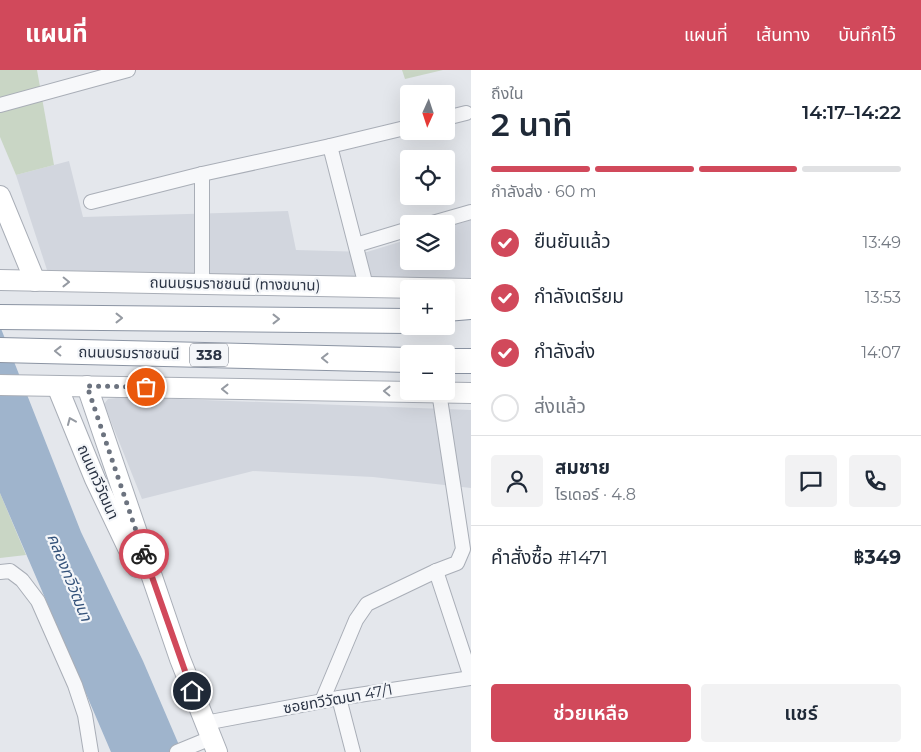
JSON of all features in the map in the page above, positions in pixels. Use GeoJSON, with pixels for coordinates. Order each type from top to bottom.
{"type":"FeatureCollection","features":[{"type":"Feature","properties":{"kind":"highway"},"geometry":{"type":"LineString","coordinates":[[455,308],[471,307]]}},
{"type":"Feature","properties":{"kind":"highway"},"geometry":{"type":"LineString","coordinates":[[302,319],[400,313]]}},
{"type":"Feature","properties":{"kind":"highway"},"geometry":{"type":"LineString","coordinates":[[0,317],[400,321]]}},
{"type":"Feature","properties":{"kind":"highway"},"geometry":{"type":"LineString","coordinates":[[455,322],[471,322]]}},
{"type":"Feature","properties":{"kind":"highway","name":"ถนนบรมราชชนนี"},"geometry":{"type":"LineString","coordinates":[[5,350],[400,360]]}},
{"type":"Feature","properties":{"kind":"highway"},"geometry":{"type":"LineString","coordinates":[[455,361],[471,361]]}},
{"type":"Feature","properties":{"kind":"main road"},"geometry":{"type":"LineString","coordinates":[[0,196],[8,237],[35,281]]}},
{"type":"Feature","properties":{"kind":"main road","name":"ถนนบรมราชชนนี (ทางขนาน)"},"geometry":{"type":"LineString","coordinates":[[0,280],[471,288]]}},
{"type":"Feature","properties":{"kind":"main road","name":"338"},"geometry":{"type":"LineString","coordinates":[[10,385],[400,391]]}},
{"type":"Feature","properties":{"kind":"main road","name":"ถนนทวีวัฒนา"},"geometry":{"type":"LineString","coordinates":[[57,386],[96,479],[180,659]]}},
{"type":"Feature","properties":{"kind":"main road","name":"ถนนทวีวัฒนา"},"geometry":{"type":"LineString","coordinates":[[87,386],[180,659],[211,738]]}},
{"type":"Feature","properties":{"kind":"main road","name":"338"},"geometry":{"type":"LineString","coordinates":[[455,392],[471,393]]}},
{"type":"Feature","properties":{"kind":"street"},"geometry":{"type":"LineString","coordinates":[[0,105],[128,70]]}},
{"type":"Feature","properties":{"kind":"street"},"geometry":{"type":"LineString","coordinates":[[455,116],[466,113]]}},
{"type":"Feature","properties":{"kind":"street"},"geometry":{"type":"LineString","coordinates":[[91,202],[202,174],[400,129]]}},
{"type":"Feature","properties":{"kind":"street"},"geometry":{"type":"LineString","coordinates":[[330,146],[366,286]]}},
{"type":"Feature","properties":{"kind":"street"},"geometry":{"type":"LineString","coordinates":[[202,174],[202,284]]}},
{"type":"Feature","properties":{"kind":"street"},"geometry":{"type":"LineString","coordinates":[[455,217],[471,212]]}},
{"type":"Feature","properties":{"kind":"street"},"geometry":{"type":"LineString","coordinates":[[356,245],[400,233]]}},
{"type":"Feature","properties":{"kind":"street"},"geometry":{"type":"LineString","coordinates":[[322,701],[356,620],[368,604],[436,571],[458,564],[463,549],[441,400]]}},
{"type":"Feature","properties":{"kind":"street"},"geometry":{"type":"LineString","coordinates":[[0,572],[10,571],[22,580],[38,601],[75,685],[85,715],[91,752]]}},
{"type":"Feature","properties":{"kind":"street"},"geometry":{"type":"LineString","coordinates":[[436,571],[471,677]]}},
{"type":"Feature","properties":{"kind":"street","name":"ซอยทวีวัฒนา 47/1"},"geometry":{"type":"LineString","coordinates":[[178,752],[211,738],[322,701],[471,677]]}},
{"type":"Feature","properties":{"kind":"street"},"geometry":{"type":"LineString","coordinates":[[339,698],[353,752]]}},
{"type":"Feature","properties":{"kind":"shaded area"},"geometry":{"type":"Polygon","coordinates":[[[69,161],[83,217],[288,211],[296,250],[367,252],[400,242],[400,270],[455,270],[455,224],[471,220],[471,280],[57,272],[47,270],[16,175],[69,161]]]}},
{"type":"Feature","properties":{"kind":"shaded area"},"geometry":{"type":"Polygon","coordinates":[[[125,397],[471,410],[471,488],[373,477],[253,471],[142,499],[104,404],[108,399],[125,397]]]}},
{"type":"Feature","properties":{"kind":"green space"},"geometry":{"type":"Polygon","coordinates":[[[0,70],[37,70],[54,165],[16,175],[0,137],[0,70]]]}},
{"type":"Feature","properties":{"kind":"green space"},"geometry":{"type":"Polygon","coordinates":[[[402,70],[443,70],[405,79],[402,70]]]}},
{"type":"Feature","properties":{"kind":"green space"},"geometry":{"type":"Polygon","coordinates":[[[0,493],[26,555],[0,558],[0,493]]]}},
{"type":"Feature","properties":{"kind":"water","name":"คลองทวีวัฒนา"},"geometry":{"type":"Polygon","coordinates":[[[0,326],[81,532],[143,661],[182,752],[111,752],[0,493],[0,326]]]}},
{"type":"Feature","properties":{"kind":"way so far"},"geometry":{"type":"LineString","coordinates":[[144,554],[87,386],[146,387]]}},
{"type":"Feature","properties":{"kind":"route"},"geometry":{"type":"LineString","coordinates":[[144,554],[192,691]]}}]}
